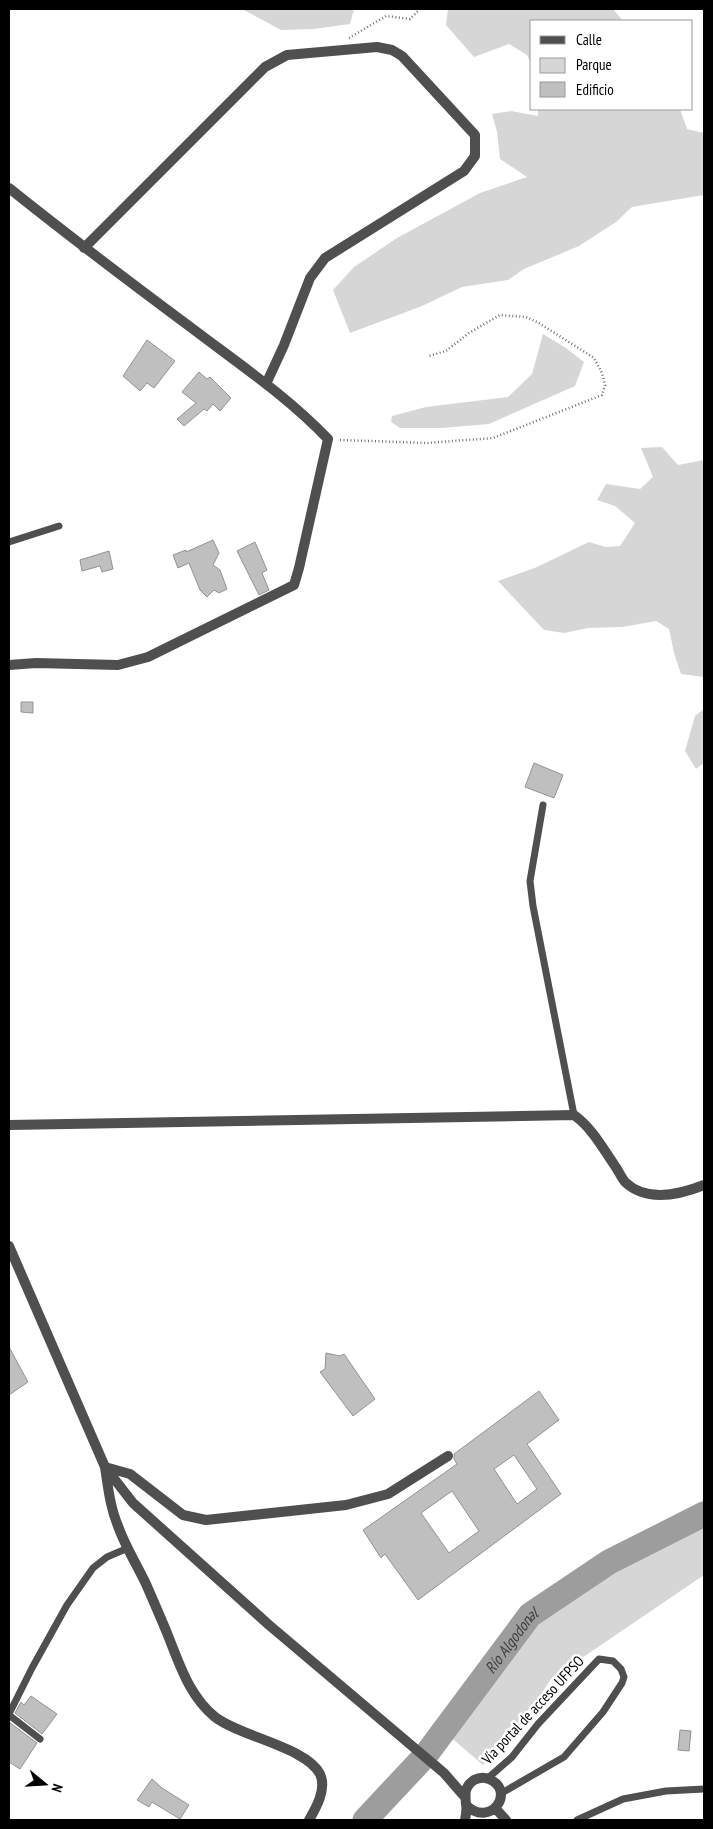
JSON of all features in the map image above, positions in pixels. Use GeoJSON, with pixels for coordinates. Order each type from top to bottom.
{"type":"FeatureCollection","features":[{"type":"Feature","properties":{"kind":"street"},"geometry":{"type":"LineString","coordinates":[[84,248],[265,67],[287,55],[332,51],[377,48],[392,50],[402,56],[474,135],[475,156],[464,171],[326,258],[310,278],[284,345],[266,384]]}},
{"type":"Feature","properties":{"kind":"street"},"geometry":{"type":"LineString","coordinates":[[9,188],[84,248],[266,384],[309,419],[328,439],[300,568],[294,585],[148,657],[118,665],[36,663],[9,665]]}},
{"type":"Feature","properties":{"kind":"street"},"geometry":{"type":"LineString","coordinates":[[9,1125],[574,1116],[586,1124],[595,1135],[625,1182],[645,1194],[669,1195],[704,1185]]}},
{"type":"Feature","properties":{"kind":"street"},"geometry":{"type":"LineString","coordinates":[[9,1246],[105,1467],[133,1504],[269,1625],[444,1773],[465,1800],[472,1812],[480,1815],[496,1810],[501,1801],[500,1790],[495,1782],[488,1779],[475,1779],[467,1786],[465,1800],[465,1820]]}},
{"type":"Feature","properties":{"kind":"street"},"geometry":{"type":"LineString","coordinates":[[105,1467],[130,1474],[184,1515],[206,1520],[346,1506],[388,1494],[448,1456]]}},
{"type":"Feature","properties":{"kind":"street"},"geometry":{"type":"LineString","coordinates":[[105,1467],[110,1503],[118,1527],[165,1627],[185,1677],[199,1702],[217,1718],[248,1734],[304,1757],[313,1765],[321,1775],[322,1786],[318,1806],[309,1820]]}},
{"type":"Feature","properties":{"kind":"street"},"geometry":{"type":"LineString","coordinates":[[496,1810],[506,1820]]}},
{"type":"Feature","properties":{"kind":"lane"},"geometry":{"type":"LineString","coordinates":[[9,542],[59,526]]}},
{"type":"Feature","properties":{"kind":"lane"},"geometry":{"type":"LineString","coordinates":[[542,805],[530,881],[574,1116]]}},
{"type":"Feature","properties":{"kind":"lane"},"geometry":{"type":"LineString","coordinates":[[40,1738],[9,1715],[32,1668],[67,1605],[93,1568],[107,1557],[128,1548]]}},
{"type":"Feature","properties":{"kind":"lane","name":"Vía portal de acceso UFPSO"},"geometry":{"type":"LineString","coordinates":[[488,1779],[512,1757],[538,1724],[599,1659],[613,1661],[621,1669],[624,1677],[622,1683],[603,1712],[564,1757],[500,1794]]}},
{"type":"Feature","properties":{"kind":"lane"},"geometry":{"type":"LineString","coordinates":[[577,1820],[623,1799],[666,1791],[704,1789]]}},
{"type":"Feature","properties":{"kind":"path"},"geometry":{"type":"LineString","coordinates":[[332,51],[355,34],[386,16],[410,19],[420,9]]}},
{"type":"Feature","properties":{"kind":"path"},"geometry":{"type":"LineString","coordinates":[[328,439],[427,443],[493,438],[602,395],[605,385],[602,373],[594,358],[539,323],[526,317],[500,315],[470,333],[446,351],[429,356]]}},
{"type":"Feature","properties":{"kind":"green space"},"geometry":{"type":"Polygon","coordinates":[[[242,9],[354,9],[350,24],[314,29],[281,30],[242,9]]]}},
{"type":"Feature","properties":{"kind":"green space"},"geometry":{"type":"Polygon","coordinates":[[[448,9],[613,9],[622,20],[530,20],[530,61],[527,55],[509,44],[474,57],[446,25],[448,9]]]}},
{"type":"Feature","properties":{"kind":"green space"},"geometry":{"type":"Polygon","coordinates":[[[538,110],[680,110],[687,129],[704,133],[704,195],[632,207],[616,222],[579,246],[524,269],[508,280],[462,287],[422,306],[350,333],[333,290],[354,267],[397,238],[480,193],[527,177],[500,159],[497,132],[492,114],[511,111],[538,116],[538,110]]]}},
{"type":"Feature","properties":{"kind":"green space"},"geometry":{"type":"Polygon","coordinates":[[[543,334],[584,362],[575,386],[489,424],[442,428],[400,428],[391,422],[392,416],[426,407],[508,397],[532,374],[543,334]]]}},
{"type":"Feature","properties":{"kind":"green space"},"geometry":{"type":"Polygon","coordinates":[[[662,447],[678,465],[704,460],[704,677],[681,674],[669,629],[656,621],[622,627],[588,628],[564,633],[544,630],[498,581],[537,567],[589,542],[606,547],[620,546],[635,523],[615,506],[597,500],[606,484],[640,489],[653,477],[641,448],[662,447]]]}},
{"type":"Feature","properties":{"kind":"green space"},"geometry":{"type":"Polygon","coordinates":[[[704,709],[704,763],[696,769],[685,751],[695,716],[704,709]]]}},
{"type":"Feature","properties":{"kind":"green space"},"geometry":{"type":"Polygon","coordinates":[[[704,1517],[704,1575],[551,1679],[520,1726],[483,1765],[447,1734],[532,1617],[612,1563],[704,1517]]]}},
{"type":"Feature","properties":{"kind":"building"},"geometry":{"type":"Polygon","coordinates":[[[147,340],[175,361],[154,388],[147,383],[140,391],[123,376],[147,340]]]}},
{"type":"Feature","properties":{"kind":"building"},"geometry":{"type":"Polygon","coordinates":[[[199,372],[207,379],[210,377],[231,398],[220,411],[213,404],[207,411],[204,409],[184,426],[177,419],[196,403],[182,392],[199,372]]]}},
{"type":"Feature","properties":{"kind":"building"},"geometry":{"type":"Polygon","coordinates":[[[213,540],[219,553],[213,565],[220,570],[227,589],[219,593],[214,590],[207,597],[200,590],[189,563],[178,568],[173,555],[186,550],[186,552],[213,540]]]}},
{"type":"Feature","properties":{"kind":"building"},"geometry":{"type":"Polygon","coordinates":[[[255,542],[267,570],[262,573],[269,590],[259,595],[237,551],[255,542]]]}},
{"type":"Feature","properties":{"kind":"building"},"geometry":{"type":"Polygon","coordinates":[[[109,551],[113,569],[102,572],[100,566],[82,571],[80,560],[109,551]]]}},
{"type":"Feature","properties":{"kind":"building"},"geometry":{"type":"Polygon","coordinates":[[[21,702],[33,702],[33,713],[21,712],[21,702]]]}},
{"type":"Feature","properties":{"kind":"building"},"geometry":{"type":"Polygon","coordinates":[[[534,763],[563,775],[554,798],[525,787],[534,763]]]}},
{"type":"Feature","properties":{"kind":"building"},"geometry":{"type":"Polygon","coordinates":[[[9,1347],[28,1382],[9,1395],[9,1347]]]}},
{"type":"Feature","properties":{"kind":"building"},"geometry":{"type":"Polygon","coordinates":[[[326,1353],[340,1356],[344,1354],[375,1399],[353,1416],[320,1372],[325,1369],[326,1353]]]}},
{"type":"Feature","properties":{"kind":"building"},"geometry":{"type":"Polygon","coordinates":[[[539,1391],[559,1420],[527,1444],[561,1494],[418,1600],[385,1554],[381,1558],[363,1530],[457,1464],[454,1454],[539,1391]],[[514,1455],[494,1469],[517,1504],[537,1489],[514,1455]],[[452,1491],[421,1513],[449,1553],[479,1531],[452,1491]]]}},
{"type":"Feature","properties":{"kind":"building"},"geometry":{"type":"Polygon","coordinates":[[[31,1696],[57,1714],[42,1734],[15,1713],[21,1702],[24,1705],[31,1696]]]}},
{"type":"Feature","properties":{"kind":"building"},"geometry":{"type":"Polygon","coordinates":[[[9,1722],[37,1743],[20,1769],[9,1762],[9,1722]]]}},
{"type":"Feature","properties":{"kind":"building"},"geometry":{"type":"Polygon","coordinates":[[[680,1730],[691,1731],[689,1751],[678,1750],[680,1730]]]}},
{"type":"Feature","properties":{"kind":"building"},"geometry":{"type":"Polygon","coordinates":[[[152,1779],[162,1788],[189,1805],[180,1819],[152,1802],[149,1807],[137,1800],[152,1779]]]}},
{"type":"Feature","properties":{"kind":"waterway","name":"Río Algodonal"},"geometry":{"type":"LineString","coordinates":[[365,1820],[425,1756],[530,1615],[609,1562],[704,1514]]}}]}
